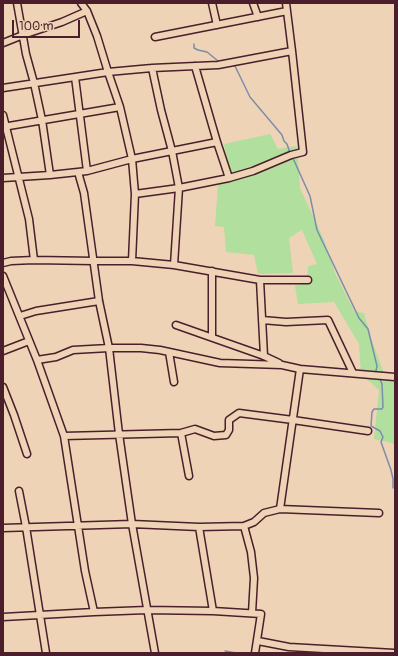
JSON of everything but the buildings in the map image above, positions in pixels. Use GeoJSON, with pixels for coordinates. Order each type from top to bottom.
{"type":"FeatureCollection","features":[{"type":"Feature","properties":{"kind":"street"},"geometry":{"type":"LineString","coordinates":[[16,3],[26,54],[42,120],[50,175]]}},
{"type":"Feature","properties":{"kind":"street"},"geometry":{"type":"LineString","coordinates":[[81,3],[87,11],[97,36],[120,107],[132,159],[135,194],[132,261]]}},
{"type":"Feature","properties":{"kind":"street"},"geometry":{"type":"LineString","coordinates":[[212,3],[217,24]]}},
{"type":"Feature","properties":{"kind":"street"},"geometry":{"type":"LineString","coordinates":[[253,3],[258,17]]}},
{"type":"Feature","properties":{"kind":"street"},"geometry":{"type":"LineString","coordinates":[[135,194],[179,188],[229,178],[253,171],[291,155],[303,152],[286,3]]}},
{"type":"Feature","properties":{"kind":"street"},"geometry":{"type":"LineString","coordinates":[[3,43],[62,22],[87,11]]}},
{"type":"Feature","properties":{"kind":"street"},"geometry":{"type":"LineString","coordinates":[[155,37],[287,11]]}},
{"type":"Feature","properties":{"kind":"street"},"geometry":{"type":"LineString","coordinates":[[3,88],[108,72],[218,65],[292,52]]}},
{"type":"Feature","properties":{"kind":"street"},"geometry":{"type":"LineString","coordinates":[[195,66],[229,178]]}},
{"type":"Feature","properties":{"kind":"street"},"geometry":{"type":"LineString","coordinates":[[152,68],[172,151],[179,188],[174,265]]}},
{"type":"Feature","properties":{"kind":"street"},"geometry":{"type":"LineString","coordinates":[[75,77],[87,171]]}},
{"type":"Feature","properties":{"kind":"street"},"geometry":{"type":"LineString","coordinates":[[5,126],[120,107]]}},
{"type":"Feature","properties":{"kind":"street"},"geometry":{"type":"LineString","coordinates":[[3,115],[29,219],[34,260]]}},
{"type":"Feature","properties":{"kind":"street"},"geometry":{"type":"LineString","coordinates":[[3,178],[87,171],[132,159],[218,142]]}},
{"type":"Feature","properties":{"kind":"street"},"geometry":{"type":"LineString","coordinates":[[78,172],[84,194],[108,348],[132,524],[154,653]]}},
{"type":"Feature","properties":{"kind":"street"},"geometry":{"type":"LineString","coordinates":[[3,263],[11,261],[34,260],[94,262],[132,261],[174,265],[260,280],[308,280]]}},
{"type":"Feature","properties":{"kind":"street"},"geometry":{"type":"LineString","coordinates":[[212,271],[212,337]]}},
{"type":"Feature","properties":{"kind":"street"},"geometry":{"type":"LineString","coordinates":[[3,276],[37,360],[64,436],[85,571],[94,612]]}},
{"type":"Feature","properties":{"kind":"street"},"geometry":{"type":"LineString","coordinates":[[260,280],[264,356]]}},
{"type":"Feature","properties":{"kind":"street"},"geometry":{"type":"LineString","coordinates":[[20,316],[36,311],[100,301]]}},
{"type":"Feature","properties":{"kind":"street"},"geometry":{"type":"LineString","coordinates":[[262,320],[286,322],[328,320],[353,373]]}},
{"type":"Feature","properties":{"kind":"street"},"geometry":{"type":"LineString","coordinates":[[176,324],[264,356],[282,365]]}},
{"type":"Feature","properties":{"kind":"street"},"geometry":{"type":"LineString","coordinates":[[3,351],[29,341]]}},
{"type":"Feature","properties":{"kind":"street"},"geometry":{"type":"LineString","coordinates":[[37,360],[56,357],[73,350],[141,348],[160,350],[220,363],[282,365],[300,369],[395,377]]}},
{"type":"Feature","properties":{"kind":"street"},"geometry":{"type":"LineString","coordinates":[[169,352],[174,382]]}},
{"type":"Feature","properties":{"kind":"street"},"geometry":{"type":"LineString","coordinates":[[280,509],[300,369]]}},
{"type":"Feature","properties":{"kind":"street"},"geometry":{"type":"LineString","coordinates":[[3,387],[14,415],[26,454]]}},
{"type":"Feature","properties":{"kind":"street"},"geometry":{"type":"LineString","coordinates":[[64,436],[181,433],[195,429],[214,436],[226,435],[230,430],[229,420],[239,413],[368,431]]}},
{"type":"Feature","properties":{"kind":"street"},"geometry":{"type":"LineString","coordinates":[[181,433],[189,476]]}},
{"type":"Feature","properties":{"kind":"street"},"geometry":{"type":"LineString","coordinates":[[19,491],[46,653]]}},
{"type":"Feature","properties":{"kind":"street"},"geometry":{"type":"LineString","coordinates":[[3,528],[132,524],[199,527],[244,526],[254,522],[264,513],[280,509],[379,513]]}},
{"type":"Feature","properties":{"kind":"street"},"geometry":{"type":"LineString","coordinates":[[244,526],[251,552],[254,578],[252,613]]}},
{"type":"Feature","properties":{"kind":"street"},"geometry":{"type":"LineString","coordinates":[[199,527],[213,611]]}},
{"type":"Feature","properties":{"kind":"street"},"geometry":{"type":"LineString","coordinates":[[3,617],[147,610],[213,611],[261,614],[255,653]]}},
{"type":"Feature","properties":{"kind":"street"},"geometry":{"type":"LineString","coordinates":[[258,641],[289,647],[394,653]]}},
{"type":"Feature","properties":{"kind":"green space"},"geometry":{"type":"Polygon","coordinates":[[[270,134],[278,149],[297,146],[300,188],[324,240],[335,273],[354,311],[364,313],[372,341],[384,373],[395,376],[395,444],[374,439],[379,390],[361,374],[359,344],[334,302],[298,304],[295,286],[307,281],[308,266],[317,264],[302,230],[289,238],[293,273],[258,274],[254,255],[226,252],[224,227],[215,226],[218,185],[230,181],[224,144],[270,134]]]}},
{"type":"Feature","properties":{"kind":"waterway"},"geometry":{"type":"LineString","coordinates":[[194,44],[194,48],[207,52],[220,62]]}},
{"type":"Feature","properties":{"kind":"waterway"},"geometry":{"type":"LineString","coordinates":[[234,64],[250,97],[282,135],[290,153]]}},
{"type":"Feature","properties":{"kind":"waterway"},"geometry":{"type":"LineString","coordinates":[[292,156],[310,196],[317,230],[359,318],[368,329],[377,366],[376,371],[378,373]]}},
{"type":"Feature","properties":{"kind":"waterway"},"geometry":{"type":"LineString","coordinates":[[379,377],[382,384],[383,407],[382,409],[374,409],[372,412],[371,426],[380,431],[383,437],[381,442],[391,470],[393,488]]}},
{"type":"Feature","properties":{"kind":"waterway"},"geometry":{"type":"LineString","coordinates":[[225,651],[236,653]]}}]}
